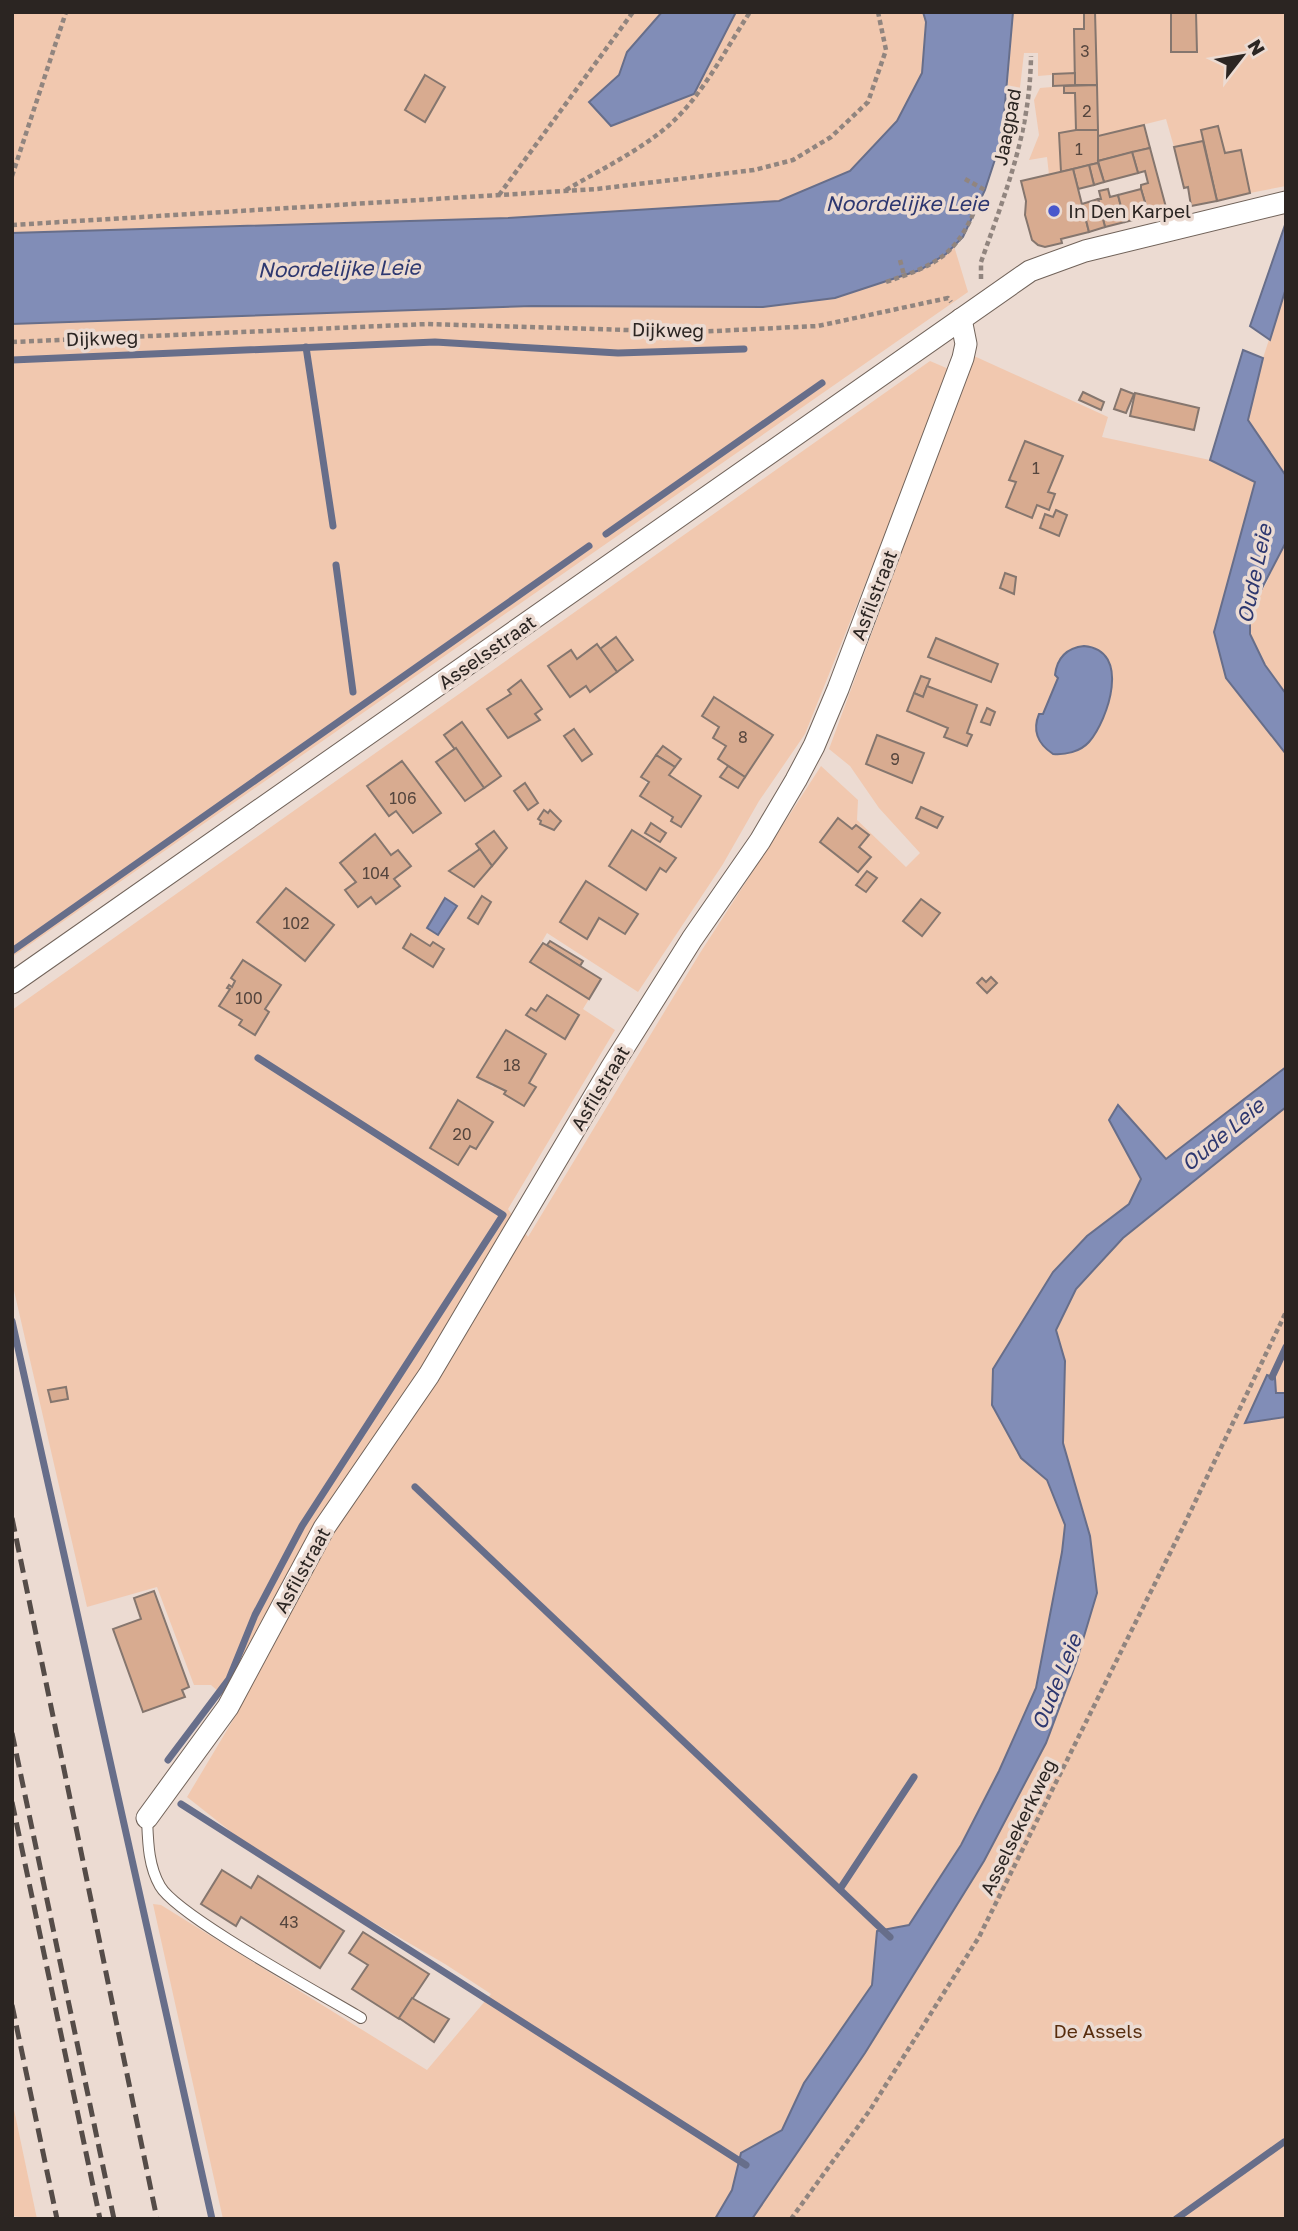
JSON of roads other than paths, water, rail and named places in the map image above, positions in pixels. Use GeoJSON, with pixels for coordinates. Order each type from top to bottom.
{"type":"FeatureCollection","features":[{"type":"Feature","properties":{"kind":"street"},"geometry":{"type":"LineString","coordinates":[[961,319],[1030,271],[1062,259],[1286,202]]}},
{"type":"Feature","properties":{"kind":"street","name":"Asselsstraat"},"geometry":{"type":"LineString","coordinates":[[12,983],[112,916],[961,319]]}},
{"type":"Feature","properties":{"kind":"street","name":"Asfilstraat"},"geometry":{"type":"LineString","coordinates":[[147,1818],[229,1707],[324,1528],[429,1375],[611,1068],[692,939],[760,841],[814,746],[963,358],[966,344],[961,319]]}},
{"type":"Feature","properties":{"kind":"lane"},"geometry":{"type":"LineString","coordinates":[[147,1818],[149,1856],[160,1887],[188,1913],[360,2018]]}},
{"type":"Feature","properties":{"kind":"water"},"geometry":{"type":"Polygon","coordinates":[[[662,12],[736,12],[694,94],[611,126],[589,102],[619,75],[627,52],[662,12]]]}},
{"type":"Feature","properties":{"kind":"water","name":"Noordelijke Leie"},"geometry":{"type":"Polygon","coordinates":[[[923,12],[1013,12],[1002,138],[985,190],[963,237],[946,254],[920,270],[835,298],[763,307],[532,306],[12,324],[12,233],[508,218],[779,201],[850,171],[897,121],[922,73],[926,22],[923,12]]]}},
{"type":"Feature","properties":{"kind":"water"},"geometry":{"type":"Polygon","coordinates":[[[1286,222],[1286,288],[1270,340],[1250,326],[1286,222]]]}},
{"type":"Feature","properties":{"kind":"water","name":"Oude Leie"},"geometry":{"type":"Polygon","coordinates":[[[1243,350],[1263,358],[1248,420],[1286,476],[1286,542],[1250,611],[1250,634],[1265,665],[1286,694],[1286,754],[1226,678],[1214,632],[1255,482],[1210,460],[1243,350]]]}},
{"type":"Feature","properties":{"kind":"water"},"geometry":{"type":"Polygon","coordinates":[[[1084,646],[1099,650],[1108,660],[1112,672],[1112,687],[1108,703],[1089,742],[1072,752],[1053,754],[1038,737],[1037,720],[1039,714],[1043,714],[1058,678],[1055,675],[1060,659],[1072,649],[1084,646]]]}},
{"type":"Feature","properties":{"kind":"water"},"geometry":{"type":"Polygon","coordinates":[[[445,898],[457,906],[438,935],[427,928],[445,898]]]}},
{"type":"Feature","properties":{"kind":"water","name":"Oude Leie"},"geometry":{"type":"Polygon","coordinates":[[[1286,1067],[1286,1107],[1123,1238],[1076,1289],[1056,1330],[1065,1361],[1063,1443],[1090,1536],[1097,1593],[1076,1663],[1046,1743],[984,1861],[865,2053],[752,2219],[715,2219],[732,2190],[741,2153],[782,2130],[804,2083],[872,1985],[877,1931],[909,1925],[961,1845],[999,1771],[1036,1688],[1065,1525],[1047,1480],[1021,1458],[992,1405],[993,1369],[1053,1272],[1087,1236],[1129,1204],[1141,1179],[1109,1120],[1118,1105],[1166,1159],[1286,1067]]]}},
{"type":"Feature","properties":{"kind":"water"},"geometry":{"type":"Polygon","coordinates":[[[1267,1375],[1275,1378],[1276,1393],[1286,1393],[1286,1417],[1245,1423],[1267,1375]]]}},
{"type":"Feature","properties":{"kind":"waterway"},"geometry":{"type":"LineString","coordinates":[[12,360],[435,342],[618,353],[744,349]]}},
{"type":"Feature","properties":{"kind":"waterway"},"geometry":{"type":"LineString","coordinates":[[306,347],[333,526]]}},
{"type":"Feature","properties":{"kind":"waterway"},"geometry":{"type":"LineString","coordinates":[[606,534],[822,383]]}},
{"type":"Feature","properties":{"kind":"waterway"},"geometry":{"type":"LineString","coordinates":[[12,951],[589,546]]}},
{"type":"Feature","properties":{"kind":"waterway"},"geometry":{"type":"LineString","coordinates":[[336,565],[353,692]]}},
{"type":"Feature","properties":{"kind":"waterway"},"geometry":{"type":"LineString","coordinates":[[168,1760],[229,1679],[255,1615],[302,1526],[503,1215],[258,1058]]}},
{"type":"Feature","properties":{"kind":"waterway"},"geometry":{"type":"LineString","coordinates":[[12,1321],[212,2219]]}},
{"type":"Feature","properties":{"kind":"waterway"},"geometry":{"type":"LineString","coordinates":[[1272,1377],[1286,1347]]}},
{"type":"Feature","properties":{"kind":"waterway"},"geometry":{"type":"LineString","coordinates":[[415,1487],[890,1937]]}},
{"type":"Feature","properties":{"kind":"waterway"},"geometry":{"type":"LineString","coordinates":[[840,1889],[914,1777]]}},
{"type":"Feature","properties":{"kind":"waterway"},"geometry":{"type":"LineString","coordinates":[[181,1804],[746,2165]]}},
{"type":"Feature","properties":{"kind":"waterway"},"geometry":{"type":"LineString","coordinates":[[1176,2219],[1284,2142]]}},
{"type":"Feature","properties":{"kind":"railway"},"geometry":{"type":"LineString","coordinates":[[12,1518],[157,2219]]}},
{"type":"Feature","properties":{"kind":"railway"},"geometry":{"type":"LineString","coordinates":[[12,1733],[114,2219]]}},
{"type":"Feature","properties":{"kind":"railway"},"geometry":{"type":"LineString","coordinates":[[12,1802],[100,2219]]}},
{"type":"Feature","properties":{"kind":"railway"},"geometry":{"type":"LineString","coordinates":[[12,2005],[57,2219]]}},
{"type":"Feature","properties":{"kind":"place","name":"In Den Karpel"},"geometry":{"type":"Point","coordinates":[1054,211]}},
{"type":"Feature","properties":{"kind":"park label","name":"De Assels"},"geometry":{"type":"Point","coordinates":[1098,2031]}}]}
